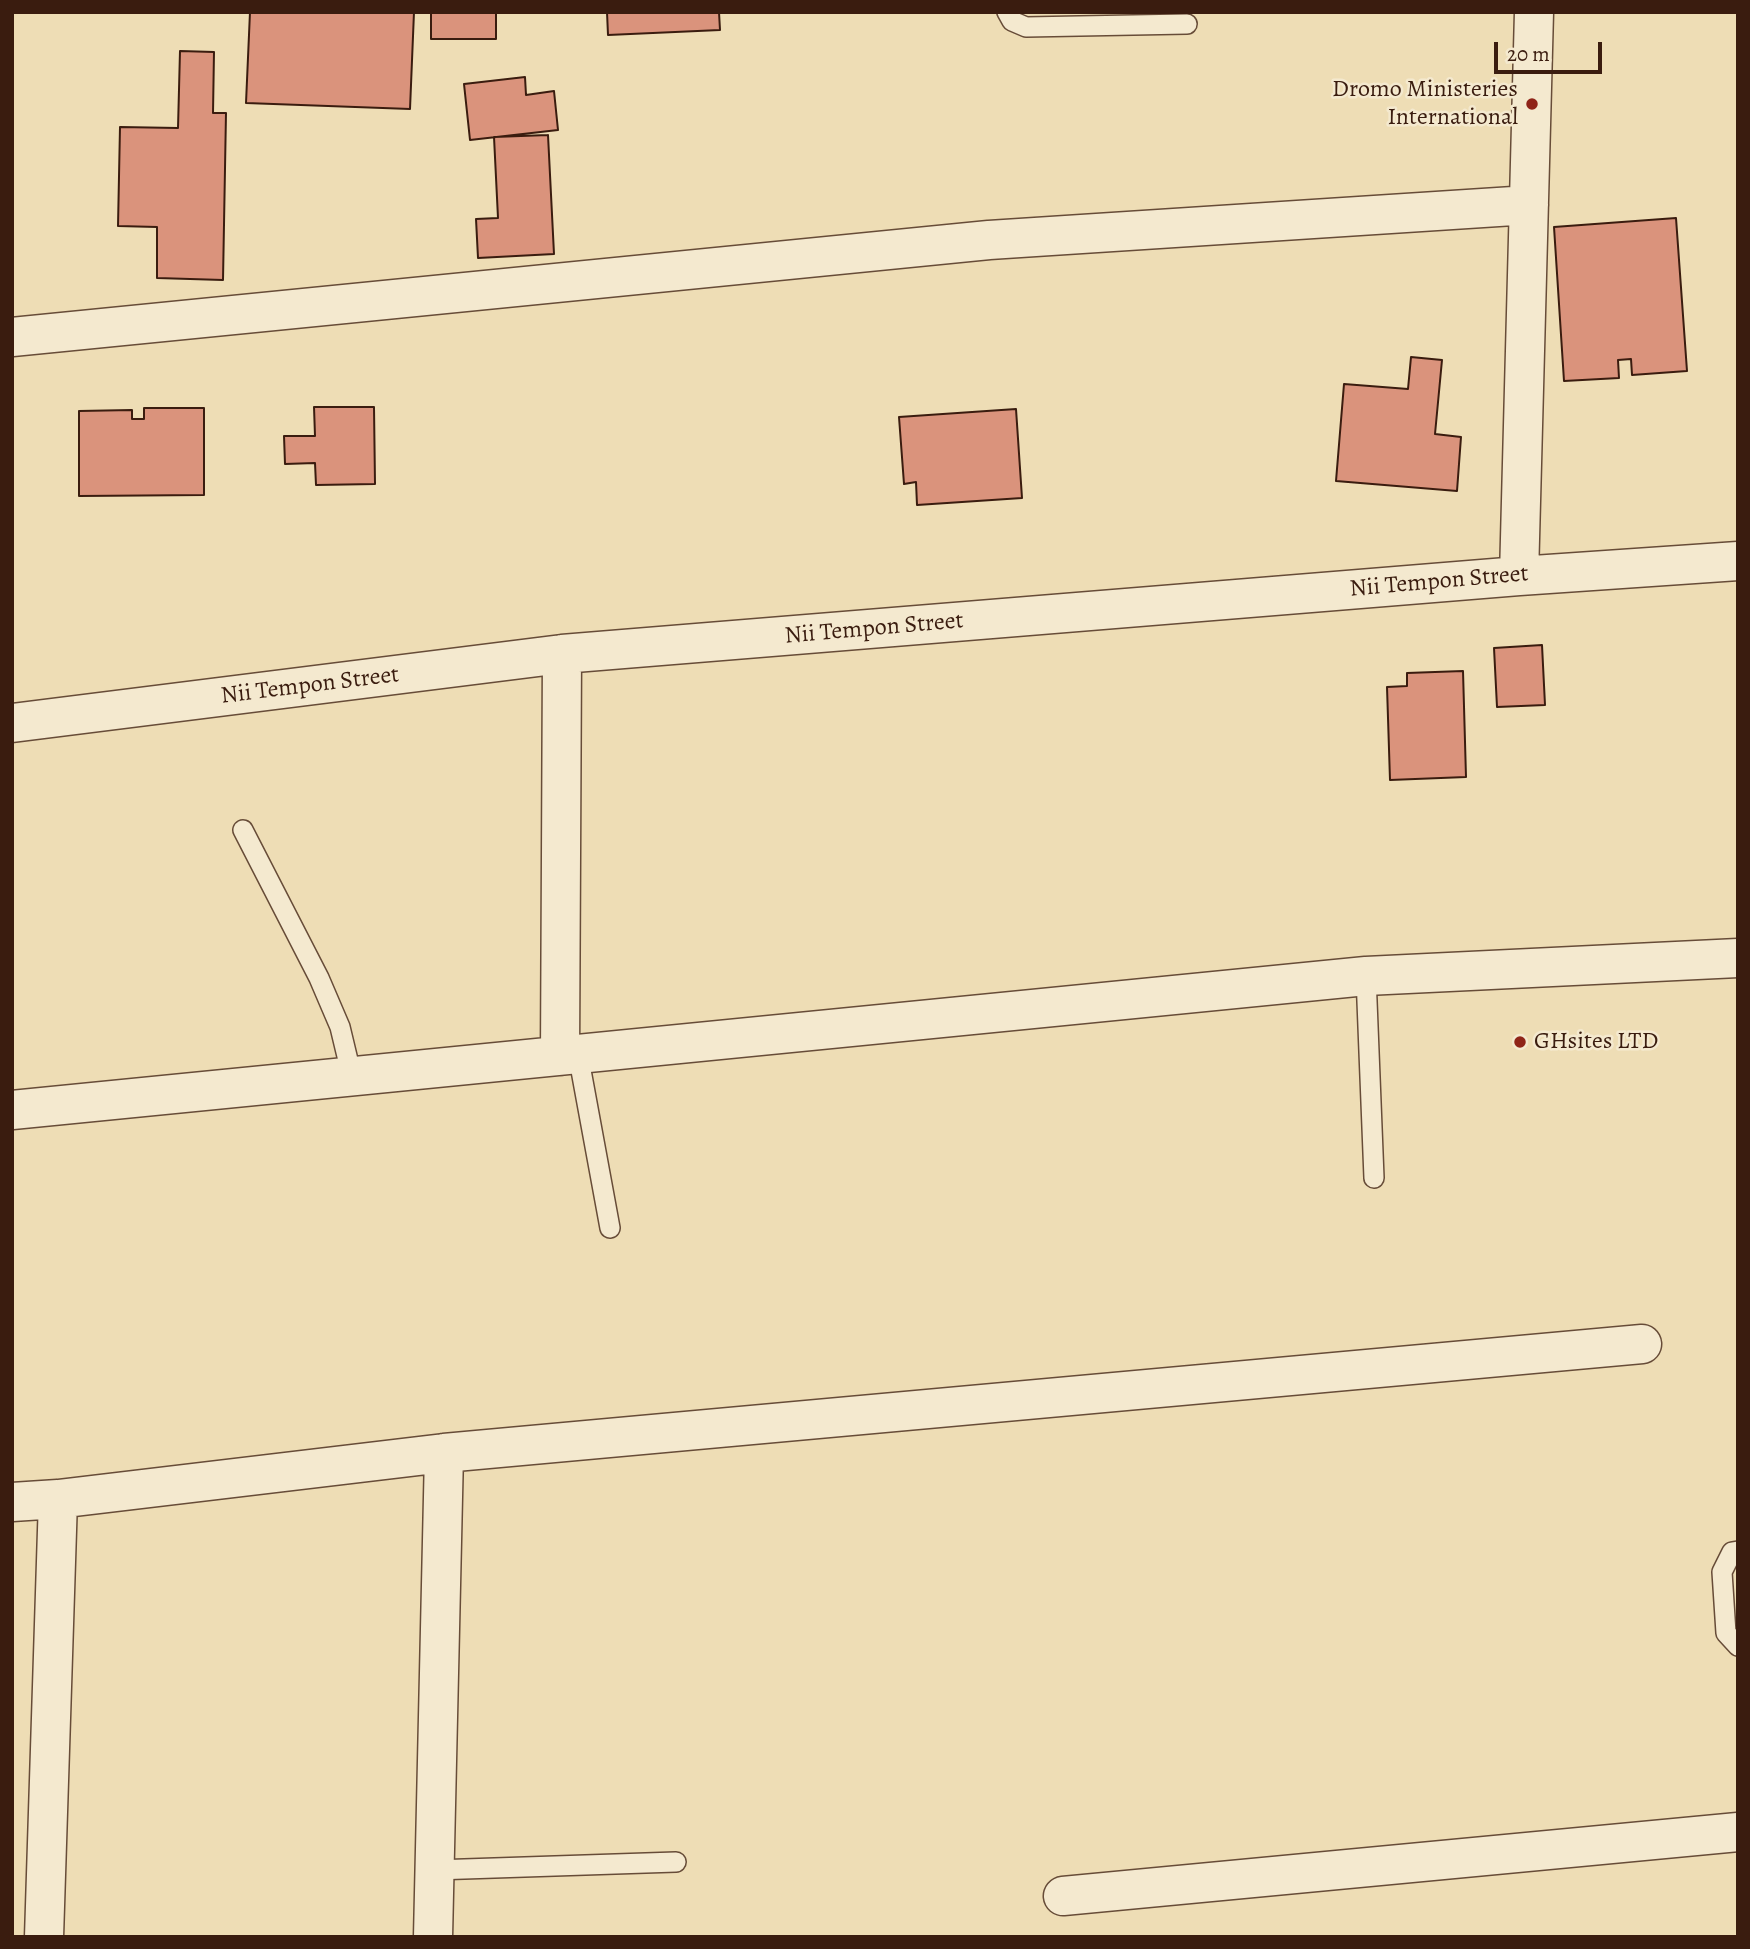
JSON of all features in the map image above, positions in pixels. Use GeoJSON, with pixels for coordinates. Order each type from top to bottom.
{"type":"FeatureCollection","features":[{"type":"Feature","properties":{"kind":"street"},"geometry":{"type":"LineString","coordinates":[[1519,576],[1534,12]]}},
{"type":"Feature","properties":{"kind":"street"},"geometry":{"type":"LineString","coordinates":[[12,337],[989,240],[1530,205]]}},
{"type":"Feature","properties":{"kind":"street","name":"Nii Tempon Street"},"geometry":{"type":"LineString","coordinates":[[12,723],[562,654],[1519,576],[1738,561]]}},
{"type":"Feature","properties":{"kind":"street"},"geometry":{"type":"LineString","coordinates":[[562,654],[569,1055]]}},
{"type":"Feature","properties":{"kind":"street"},"geometry":{"type":"LineString","coordinates":[[12,1110],[1366,976],[1738,958]]}},
{"type":"Feature","properties":{"kind":"street"},"geometry":{"type":"LineString","coordinates":[[12,1502],[58,1499],[444,1452],[1642,1344]]}},
{"type":"Feature","properties":{"kind":"street"},"geometry":{"type":"LineString","coordinates":[[433,1937],[444,1452]]}},
{"type":"Feature","properties":{"kind":"street"},"geometry":{"type":"LineString","coordinates":[[44,1937],[58,1499]]}},
{"type":"Feature","properties":{"kind":"street"},"geometry":{"type":"LineString","coordinates":[[1063,1896],[1738,1832]]}},
{"type":"Feature","properties":{"kind":"lane"},"geometry":{"type":"LineString","coordinates":[[1007,12],[1012,21],[1026,27],[1187,24]]}},
{"type":"Feature","properties":{"kind":"lane"},"geometry":{"type":"LineString","coordinates":[[243,830],[319,978],[340,1027],[352,1077]]}},
{"type":"Feature","properties":{"kind":"lane"},"geometry":{"type":"LineString","coordinates":[[1366,976],[1374,1178]]}},
{"type":"Feature","properties":{"kind":"lane"},"geometry":{"type":"LineString","coordinates":[[569,1055],[610,1228]]}},
{"type":"Feature","properties":{"kind":"lane"},"geometry":{"type":"LineString","coordinates":[[1738,1551],[1732,1552],[1722,1572],[1726,1633],[1738,1646]]}},
{"type":"Feature","properties":{"kind":"lane"},"geometry":{"type":"LineString","coordinates":[[434,1870],[676,1862]]}},
{"type":"Feature","properties":{"kind":"building"},"geometry":{"type":"Polygon","coordinates":[[[250,12],[414,12],[410,109],[246,103],[250,12]]]}},
{"type":"Feature","properties":{"kind":"building"},"geometry":{"type":"Polygon","coordinates":[[[431,12],[496,12],[496,39],[431,39],[431,12]]]}},
{"type":"Feature","properties":{"kind":"building"},"geometry":{"type":"Polygon","coordinates":[[[607,12],[719,12],[720,30],[608,35],[607,12]]]}},
{"type":"Feature","properties":{"kind":"building"},"geometry":{"type":"Polygon","coordinates":[[[180,51],[214,52],[213,113],[226,113],[223,280],[157,278],[157,227],[118,226],[120,127],[178,128],[180,51]]]}},
{"type":"Feature","properties":{"kind":"building"},"geometry":{"type":"Polygon","coordinates":[[[525,77],[526,95],[554,91],[558,130],[470,140],[464,84],[525,77]]]}},
{"type":"Feature","properties":{"kind":"building"},"geometry":{"type":"Polygon","coordinates":[[[548,135],[554,254],[478,258],[476,219],[498,218],[494,137],[548,135]]]}},
{"type":"Feature","properties":{"kind":"building"},"geometry":{"type":"Polygon","coordinates":[[[1676,218],[1687,371],[1632,375],[1631,359],[1618,360],[1619,378],[1564,381],[1554,227],[1676,218]]]}},
{"type":"Feature","properties":{"kind":"building"},"geometry":{"type":"Polygon","coordinates":[[[1411,357],[1442,360],[1435,434],[1461,437],[1457,491],[1336,481],[1344,384],[1408,389],[1411,357]]]}},
{"type":"Feature","properties":{"kind":"building"},"geometry":{"type":"Polygon","coordinates":[[[314,407],[374,407],[375,484],[316,485],[315,463],[285,464],[284,436],[315,436],[314,407]]]}},
{"type":"Feature","properties":{"kind":"building"},"geometry":{"type":"Polygon","coordinates":[[[144,408],[204,408],[204,495],[79,496],[79,411],[132,410],[132,419],[144,419],[144,408]]]}},
{"type":"Feature","properties":{"kind":"building"},"geometry":{"type":"Polygon","coordinates":[[[1016,409],[1022,498],[917,505],[916,482],[904,484],[899,417],[1016,409]]]}},
{"type":"Feature","properties":{"kind":"building"},"geometry":{"type":"Polygon","coordinates":[[[1542,645],[1545,705],[1497,707],[1494,648],[1542,645]]]}},
{"type":"Feature","properties":{"kind":"building"},"geometry":{"type":"Polygon","coordinates":[[[1463,671],[1466,777],[1390,780],[1387,687],[1407,686],[1407,673],[1463,671]]]}},
{"type":"Feature","properties":{"kind":"place","name":"Dromo Ministeries International"},"geometry":{"type":"Point","coordinates":[1532,104]}},
{"type":"Feature","properties":{"kind":"place","name":"GHsites LTD"},"geometry":{"type":"Point","coordinates":[1520,1042]}}]}
